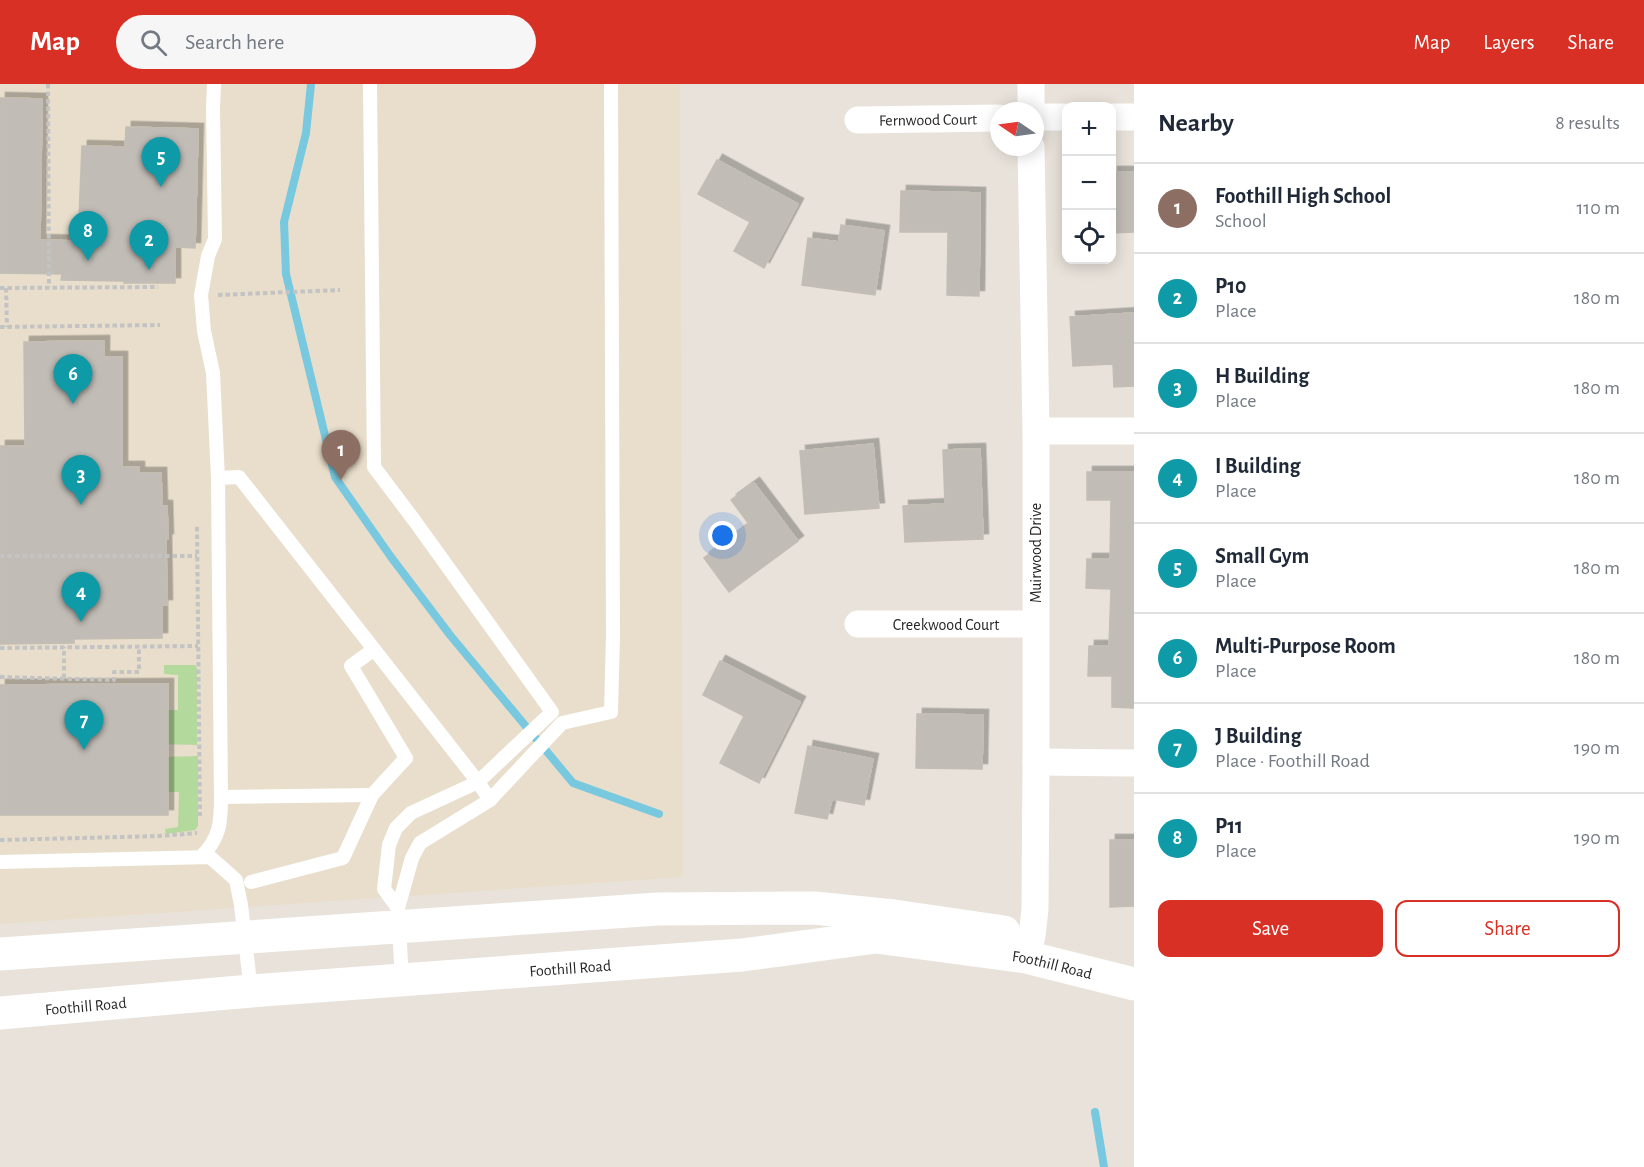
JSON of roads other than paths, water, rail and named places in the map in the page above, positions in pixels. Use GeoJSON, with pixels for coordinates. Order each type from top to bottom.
{"type":"FeatureCollection","features":[{"type":"Feature","properties":{"kind":"main road","name":"Foothill Road"},"geometry":{"type":"LineString","coordinates":[[0,954],[244,937],[398,917],[658,909],[814,908],[913,918],[1029,947],[1134,984]]}},
{"type":"Feature","properties":{"kind":"main road","name":"Foothill Road"},"geometry":{"type":"LineString","coordinates":[[0,1013],[251,991],[741,955],[876,937],[1029,947],[1134,963]]}},
{"type":"Feature","properties":{"kind":"street"},"geometry":{"type":"LineString","coordinates":[[1031,84],[1031,102]]}},
{"type":"Feature","properties":{"kind":"street","name":"Fernwood Court"},"geometry":{"type":"LineString","coordinates":[[858,120],[990,117]]}},
{"type":"Feature","properties":{"kind":"street"},"geometry":{"type":"LineString","coordinates":[[1044,117],[1062,117]]}},
{"type":"Feature","properties":{"kind":"street"},"geometry":{"type":"LineString","coordinates":[[1116,117],[1134,117]]}},
{"type":"Feature","properties":{"kind":"street","name":"Muirwood Drive"},"geometry":{"type":"LineString","coordinates":[[1029,947],[1035,909],[1036,762],[1036,431],[1031,156]]}},
{"type":"Feature","properties":{"kind":"street"},"geometry":{"type":"LineString","coordinates":[[1036,431],[1134,431]]}},
{"type":"Feature","properties":{"kind":"street","name":"Creekwood Court"},"geometry":{"type":"LineString","coordinates":[[858,624],[1035,624]]}},
{"type":"Feature","properties":{"kind":"street"},"geometry":{"type":"LineString","coordinates":[[1036,762],[1134,763]]}},
{"type":"Feature","properties":{"kind":"lane"},"geometry":{"type":"LineString","coordinates":[[201,857],[211,847],[221,819],[218,478],[213,374],[204,332],[201,295],[208,256],[215,239],[214,84]]}},
{"type":"Feature","properties":{"kind":"lane"},"geometry":{"type":"LineString","coordinates":[[370,84],[374,467],[552,712],[478,782],[411,813],[396,828],[389,845],[384,889],[398,917]]}},
{"type":"Feature","properties":{"kind":"lane"},"geometry":{"type":"LineString","coordinates":[[402,980],[398,917],[412,858],[420,843],[490,800],[562,723],[611,712],[613,636],[610,84]]}},
{"type":"Feature","properties":{"kind":"lane"},"geometry":{"type":"LineString","coordinates":[[218,478],[239,477],[490,800]]}},
{"type":"Feature","properties":{"kind":"lane"},"geometry":{"type":"LineString","coordinates":[[251,882],[343,858],[372,795],[406,758],[351,666],[373,650]]}},
{"type":"Feature","properties":{"kind":"lane"},"geometry":{"type":"LineString","coordinates":[[221,797],[372,795]]}},
{"type":"Feature","properties":{"kind":"lane"},"geometry":{"type":"LineString","coordinates":[[0,862],[210,857],[236,880],[251,991]]}},
{"type":"Feature","properties":{"kind":"waterway"},"geometry":{"type":"LineString","coordinates":[[311,84],[306,133],[284,222],[286,274],[335,477],[391,557],[450,635],[573,783],[659,814]]}},
{"type":"Feature","properties":{"kind":"waterway"},"geometry":{"type":"LineString","coordinates":[[1095,1112],[1104,1167]]}},
{"type":"Feature","properties":{"kind":"place","name":"Small Gym"},"geometry":{"type":"Point","coordinates":[161,187]}},
{"type":"Feature","properties":{"kind":"place","name":"P11"},"geometry":{"type":"Point","coordinates":[88,261]}},
{"type":"Feature","properties":{"kind":"place","name":"P10"},"geometry":{"type":"Point","coordinates":[149,270]}},
{"type":"Feature","properties":{"kind":"place","name":"Multi-Purpose Room"},"geometry":{"type":"Point","coordinates":[73,404]}},
{"type":"Feature","properties":{"kind":"place","name":"Foothill High School"},"geometry":{"type":"Point","coordinates":[341,480]}},
{"type":"Feature","properties":{"kind":"place","name":"H Building"},"geometry":{"type":"Point","coordinates":[81,505]}},
{"type":"Feature","properties":{"kind":"place","name":"I Building"},"geometry":{"type":"Point","coordinates":[81,622]}},
{"type":"Feature","properties":{"kind":"place","name":"J Building"},"geometry":{"type":"Point","coordinates":[84,750]}}]}
